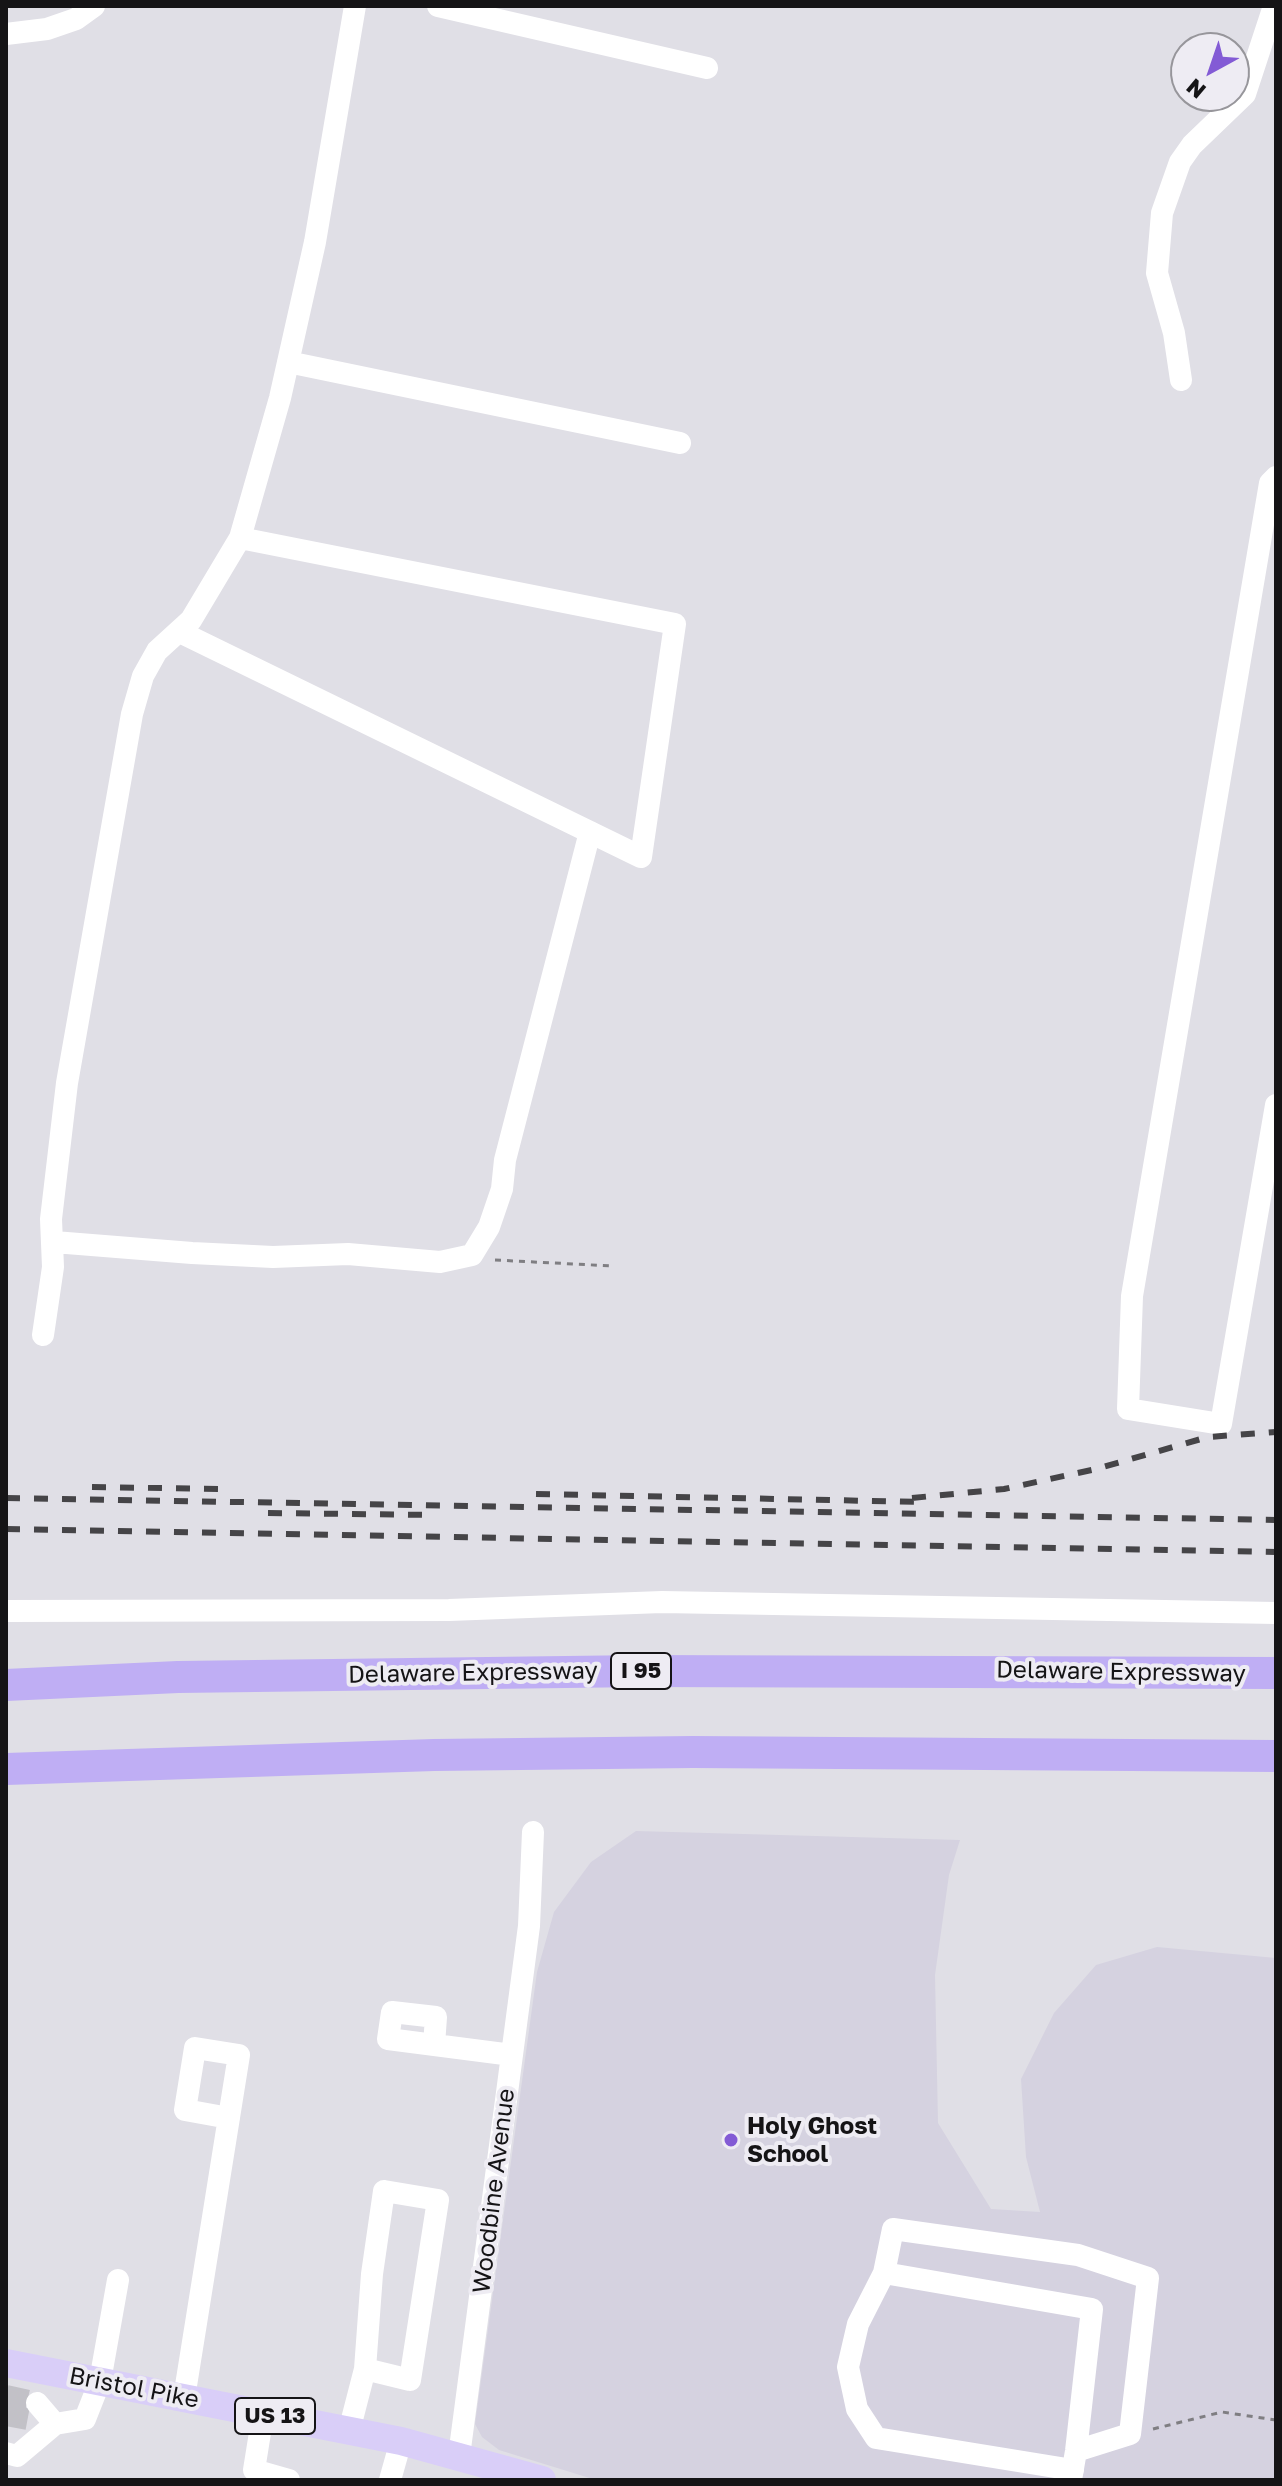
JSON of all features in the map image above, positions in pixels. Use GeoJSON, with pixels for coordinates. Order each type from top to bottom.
{"type":"FeatureCollection","features":[{"type":"Feature","properties":{"kind":"highway","name":"Delaware Expressway"},"geometry":{"type":"LineString","coordinates":[[6,1685],[178,1677],[643,1671],[1276,1673]]}},
{"type":"Feature","properties":{"kind":"highway"},"geometry":{"type":"LineString","coordinates":[[6,1769],[434,1755],[679,1752],[1276,1756]]}},
{"type":"Feature","properties":{"kind":"main road","name":"Bristol Pike"},"geometry":{"type":"LineString","coordinates":[[6,2363],[401,2441],[542,2480]]}},
{"type":"Feature","properties":{"kind":"street"},"geometry":{"type":"LineString","coordinates":[[6,34],[47,29],[76,19],[94,6]]}},
{"type":"Feature","properties":{"kind":"street"},"geometry":{"type":"LineString","coordinates":[[43,1335],[54,1242],[51,1219],[67,1083],[132,714],[143,676],[157,651],[180,632],[206,598],[240,538],[288,362],[334,143],[355,6]]}},
{"type":"Feature","properties":{"kind":"street"},"geometry":{"type":"LineString","coordinates":[[438,6],[707,68]]}},
{"type":"Feature","properties":{"kind":"street"},"geometry":{"type":"LineString","coordinates":[[1181,380],[1174,333],[1157,273],[1162,213],[1180,162],[1192,145],[1245,94],[1274,6]]}},
{"type":"Feature","properties":{"kind":"street"},"geometry":{"type":"LineString","coordinates":[[288,362],[680,443]]}},
{"type":"Feature","properties":{"kind":"street"},"geometry":{"type":"LineString","coordinates":[[1276,477],[1270,483],[1132,1296],[1128,1409],[1221,1424],[1276,1105]]}},
{"type":"Feature","properties":{"kind":"street"},"geometry":{"type":"LineString","coordinates":[[180,632],[641,857],[675,624],[240,538]]}},
{"type":"Feature","properties":{"kind":"street"},"geometry":{"type":"LineString","coordinates":[[54,1242],[273,1257],[348,1254],[440,1262],[472,1255],[489,1227],[502,1189],[505,1160],[590,832]]}},
{"type":"Feature","properties":{"kind":"street"},"geometry":{"type":"LineString","coordinates":[[6,1611],[435,1610],[662,1602],[1276,1613]]}},
{"type":"Feature","properties":{"kind":"street","name":"Woodbine Avenue"},"geometry":{"type":"LineString","coordinates":[[459,2456],[529,1926],[533,1832]]}},
{"type":"Feature","properties":{"kind":"street"},"geometry":{"type":"LineString","coordinates":[[434,2045],[512,2055]]}},
{"type":"Feature","properties":{"kind":"street"},"geometry":{"type":"LineString","coordinates":[[184,2398],[229,2118]]}},
{"type":"Feature","properties":{"kind":"street"},"geometry":{"type":"LineString","coordinates":[[349,2431],[365,2369],[372,2274],[384,2191],[438,2200],[410,2380],[365,2369]]}},
{"type":"Feature","properties":{"kind":"street"},"geometry":{"type":"LineString","coordinates":[[893,2229],[1078,2255],[1148,2278],[1130,2434],[1073,2467],[876,2438],[857,2409],[848,2367],[858,2324],[884,2273],[893,2229]]}},
{"type":"Feature","properties":{"kind":"street"},"geometry":{"type":"LineString","coordinates":[[884,2273],[1092,2309],[1073,2467]]}},
{"type":"Feature","properties":{"kind":"street"},"geometry":{"type":"LineString","coordinates":[[6,2453],[17,2456],[42,2416],[85,2419],[100,2381],[118,2280]]}},
{"type":"Feature","properties":{"kind":"street"},"geometry":{"type":"LineString","coordinates":[[263,2414],[254,2470],[289,2480]]}},
{"type":"Feature","properties":{"kind":"street"},"geometry":{"type":"LineString","coordinates":[[390,2480],[401,2441]]}},
{"type":"Feature","properties":{"kind":"path"},"geometry":{"type":"LineString","coordinates":[[472,1255],[494,1260],[613,1266]]}},
{"type":"Feature","properties":{"kind":"path"},"geometry":{"type":"LineString","coordinates":[[1130,2434],[1222,2412],[1276,2420]]}},
{"type":"Feature","properties":{"kind":"shaded area","name":"Holy Ghost School"},"geometry":{"type":"Polygon","coordinates":[[[636,1831],[960,1840],[949,1875],[935,1975],[938,2123],[991,2209],[1040,2212],[1026,2157],[1021,2079],[1054,2013],[1096,1965],[1157,1947],[1276,1958],[1276,2480],[596,2480],[499,2450],[482,2437],[475,2424],[537,1972],[554,1912],[591,1862],[636,1831]]]}},
{"type":"Feature","properties":{"kind":"tunnel"},"geometry":{"type":"LineString","coordinates":[[6,2396],[37,2403]]}},
{"type":"Feature","properties":{"kind":"tunnel"},"geometry":{"type":"LineString","coordinates":[[6,2415],[33,2420]]}},
{"type":"Feature","properties":{"kind":"railway"},"geometry":{"type":"LineString","coordinates":[[912,1498],[1004,1489],[1096,1469],[1208,1437],[1276,1432]]}},
{"type":"Feature","properties":{"kind":"railway"},"geometry":{"type":"LineString","coordinates":[[92,1487],[220,1489]]}},
{"type":"Feature","properties":{"kind":"railway"},"geometry":{"type":"LineString","coordinates":[[536,1494],[924,1502]]}},
{"type":"Feature","properties":{"kind":"railway"},"geometry":{"type":"LineString","coordinates":[[6,1498],[1276,1520]]}},
{"type":"Feature","properties":{"kind":"railway"},"geometry":{"type":"LineString","coordinates":[[268,1513],[436,1515]]}},
{"type":"Feature","properties":{"kind":"railway"},"geometry":{"type":"LineString","coordinates":[[6,1529],[1276,1552]]}},
{"type":"Feature","properties":{"kind":"place","name":"Holy Ghost School"},"geometry":{"type":"Point","coordinates":[731,2140]}}]}
